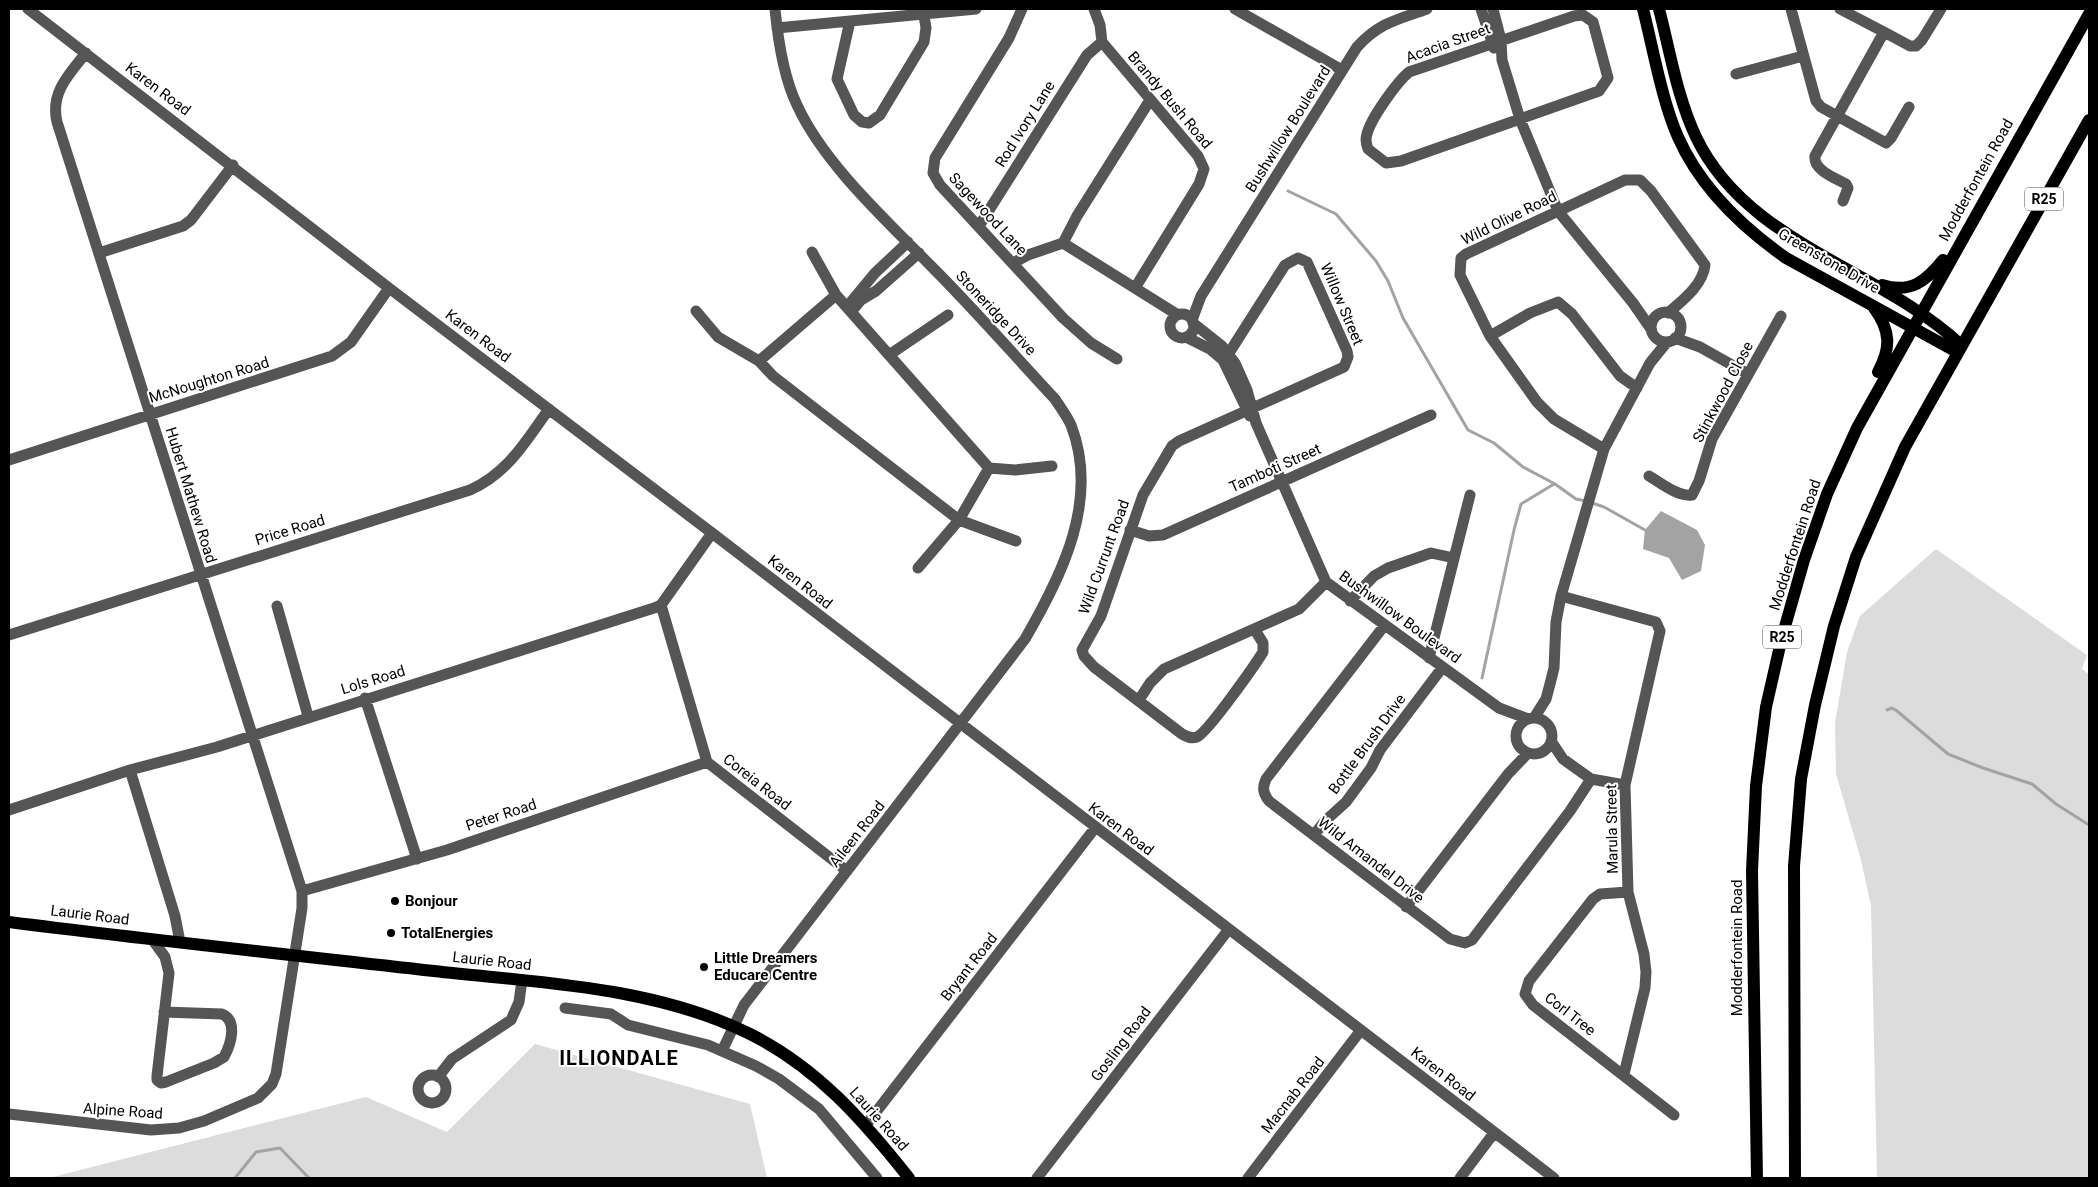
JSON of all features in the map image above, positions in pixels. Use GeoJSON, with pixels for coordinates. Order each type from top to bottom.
{"type":"FeatureCollection","features":[{"type":"Feature","properties":{"kind":"main road","name":"Greenstone Drive"},"geometry":{"type":"LineString","coordinates":[[1643,9],[1677,137],[1692,164],[1709,188],[1732,214],[1765,243],[1813,275],[1959,348]]}},
{"type":"Feature","properties":{"kind":"main road","name":"Greenstone Drive"},"geometry":{"type":"LineString","coordinates":[[1659,9],[1683,102],[1696,137],[1723,178],[1741,200],[1768,223],[1921,312],[1940,325],[1959,348]]}},
{"type":"Feature","properties":{"kind":"main road","name":"Modderfontein Road"},"geometry":{"type":"LineString","coordinates":[[1757,1178],[1752,871],[1756,786],[1766,707],[1782,637],[1804,560],[1827,494],[1857,428],[1912,326],[2089,14]]}},
{"type":"Feature","properties":{"kind":"main road","name":"R25"},"geometry":{"type":"LineString","coordinates":[[1795,1178],[1794,866],[1802,779],[1815,705],[1834,626],[1856,557],[1905,447],[2089,120]]}},
{"type":"Feature","properties":{"kind":"main road"},"geometry":{"type":"LineString","coordinates":[[1862,277],[1897,288],[1914,287],[1923,282],[1944,258],[2013,147]]}},
{"type":"Feature","properties":{"kind":"main road"},"geometry":{"type":"LineString","coordinates":[[1857,428],[1862,408],[1886,355],[1889,344],[1886,327],[1871,305]]}},
{"type":"Feature","properties":{"kind":"main road","name":"Laurie Road"},"geometry":{"type":"LineString","coordinates":[[9,922],[522,980],[663,1002],[732,1026],[766,1043],[817,1078],[866,1125],[909,1178]]}},
{"type":"Feature","properties":{"kind":"street","name":"Karen Road"},"geometry":{"type":"LineString","coordinates":[[28,9],[233,165],[389,288],[712,532],[1095,828],[1554,1178]]}},
{"type":"Feature","properties":{"kind":"street","name":"Stoneridge Drive"},"geometry":{"type":"LineString","coordinates":[[775,9],[777,28],[792,94],[813,134],[836,164],[1055,399],[1070,423],[1078,446],[1082,473],[1082,496],[1076,528],[1055,584],[1025,639],[1009,662]]}},
{"type":"Feature","properties":{"kind":"street"},"geometry":{"type":"LineString","coordinates":[[777,28],[923,12],[976,9]]}},
{"type":"Feature","properties":{"kind":"street","name":"Sagewood Lane"},"geometry":{"type":"LineString","coordinates":[[1022,9],[1009,38],[932,165],[933,173],[936,181],[1064,318],[1091,343],[1117,360]]}},
{"type":"Feature","properties":{"kind":"street","name":"Brandy Bush Road"},"geometry":{"type":"LineString","coordinates":[[1094,9],[1100,25],[1102,42],[1202,163],[1203,175],[1135,288]]}},
{"type":"Feature","properties":{"kind":"street"},"geometry":{"type":"LineString","coordinates":[[1235,9],[1342,70]]}},
{"type":"Feature","properties":{"kind":"street","name":"Bushwillow Boulevard"},"geometry":{"type":"LineString","coordinates":[[1426,9],[1383,24],[1371,32],[1357,47],[1201,296],[1184,319],[1226,356],[1326,582],[1384,626],[1500,708],[1531,718]]}},
{"type":"Feature","properties":{"kind":"street"},"geometry":{"type":"LineString","coordinates":[[1481,9],[1496,42],[1520,119],[1558,211],[1633,303],[1653,333],[1671,340],[1700,347],[1748,374]]}},
{"type":"Feature","properties":{"kind":"street"},"geometry":{"type":"LineString","coordinates":[[1493,9],[1496,42]]}},
{"type":"Feature","properties":{"kind":"street"},"geometry":{"type":"LineString","coordinates":[[1791,9],[1816,101],[1821,107],[1886,142],[1892,138],[1909,107]]}},
{"type":"Feature","properties":{"kind":"street"},"geometry":{"type":"LineString","coordinates":[[1840,9],[1910,46],[1916,46],[1922,40],[1941,9]]}},
{"type":"Feature","properties":{"kind":"street"},"geometry":{"type":"LineString","coordinates":[[844,22],[845,37],[837,75],[838,83],[856,117],[862,122],[869,123],[880,115],[924,42],[926,28],[923,12]]}},
{"type":"Feature","properties":{"kind":"street","name":"Acacia Street"},"geometry":{"type":"LineString","coordinates":[[1583,15],[1593,22],[1607,68],[1608,78],[1599,91],[1520,119],[1393,163],[1386,163],[1368,150],[1367,132],[1401,79],[1409,72],[1574,16],[1583,15]]}},
{"type":"Feature","properties":{"kind":"street"},"geometry":{"type":"LineString","coordinates":[[1843,201],[1848,188],[1846,184],[1821,170],[1814,161],[1884,32]]}},
{"type":"Feature","properties":{"kind":"street","name":"Rod Ivory Lane"},"geometry":{"type":"LineString","coordinates":[[979,226],[1087,55],[1102,42]]}},
{"type":"Feature","properties":{"kind":"street","name":"Hubert Mathew Road"},"geometry":{"type":"LineString","coordinates":[[86,53],[58,92],[54,101],[54,112],[302,891],[300,929],[293,954]]}},
{"type":"Feature","properties":{"kind":"street"},"geometry":{"type":"LineString","coordinates":[[1736,74],[1803,56]]}},
{"type":"Feature","properties":{"kind":"street"},"geometry":{"type":"LineString","coordinates":[[1013,263],[1063,243],[1077,216],[1150,100]]}},
{"type":"Feature","properties":{"kind":"street"},"geometry":{"type":"LineString","coordinates":[[99,253],[183,226],[191,220],[233,165]]}},
{"type":"Feature","properties":{"kind":"street","name":"Wild Olive Road"},"geometry":{"type":"LineString","coordinates":[[1604,449],[1546,412],[1490,336],[1460,275],[1461,258],[1626,180],[1640,180],[1646,184],[1705,265],[1700,279],[1687,296],[1668,313]]}},
{"type":"Feature","properties":{"kind":"street"},"geometry":{"type":"LineString","coordinates":[[849,310],[875,273],[908,242]]}},
{"type":"Feature","properties":{"kind":"street"},"geometry":{"type":"LineString","coordinates":[[1063,243],[1162,306],[1169,316],[1184,319],[1193,330],[1186,337]]}},
{"type":"Feature","properties":{"kind":"street"},"geometry":{"type":"LineString","coordinates":[[812,252],[836,295],[989,468],[1015,470],[1052,466]]}},
{"type":"Feature","properties":{"kind":"street"},"geometry":{"type":"LineString","coordinates":[[849,310],[876,291],[918,253]]}},
{"type":"Feature","properties":{"kind":"street","name":"Willow Street"},"geometry":{"type":"LineString","coordinates":[[1226,356],[1285,265],[1298,258],[1307,262],[1348,351],[1346,362],[1339,371],[1249,409]]}},
{"type":"Feature","properties":{"kind":"street","name":"McNoughton Road"},"geometry":{"type":"LineString","coordinates":[[9,460],[332,356],[351,342],[389,288]]}},
{"type":"Feature","properties":{"kind":"street"},"geometry":{"type":"LineString","coordinates":[[759,361],[836,295]]}},
{"type":"Feature","properties":{"kind":"street","name":"Wild Olive Road"},"geometry":{"type":"LineString","coordinates":[[1671,340],[1679,324],[1687,296]]}},
{"type":"Feature","properties":{"kind":"street"},"geometry":{"type":"LineString","coordinates":[[1490,336],[1530,313],[1558,302],[1572,314],[1620,376],[1637,388]]}},
{"type":"Feature","properties":{"kind":"street"},"geometry":{"type":"LineString","coordinates":[[1633,303],[1656,317],[1668,313],[1700,347]]}},
{"type":"Feature","properties":{"kind":"street"},"geometry":{"type":"LineString","coordinates":[[696,311],[718,337],[759,361],[773,376],[959,520],[1016,541]]}},
{"type":"Feature","properties":{"kind":"street"},"geometry":{"type":"LineString","coordinates":[[889,355],[948,315]]}},
{"type":"Feature","properties":{"kind":"street","name":"Stinkwood Close"},"geometry":{"type":"LineString","coordinates":[[1649,476],[1686,496],[1692,495],[1699,480],[1712,439],[1782,316]]}},
{"type":"Feature","properties":{"kind":"street"},"geometry":{"type":"LineString","coordinates":[[1650,364],[1656,317]]}},
{"type":"Feature","properties":{"kind":"street"},"geometry":{"type":"LineString","coordinates":[[1184,319],[1174,335],[1186,337],[1226,356]]}},
{"type":"Feature","properties":{"kind":"street"},"geometry":{"type":"LineString","coordinates":[[1406,907],[1508,774],[1529,751],[1549,746],[1552,736],[1548,725],[1546,699],[1554,668],[1556,622],[1561,596],[1604,449],[1650,364],[1671,340]]}},
{"type":"Feature","properties":{"kind":"street","name":"Wild Currunt Road"},"geometry":{"type":"LineString","coordinates":[[1138,700],[1088,661],[1082,650],[1100,616],[1143,495],[1172,446],[1179,440],[1249,409]]}},
{"type":"Feature","properties":{"kind":"street","name":"Price Road"},"geometry":{"type":"LineString","coordinates":[[9,634],[482,484],[506,466],[549,410]]}},
{"type":"Feature","properties":{"kind":"street","name":"Tamboti Street"},"geometry":{"type":"LineString","coordinates":[[1130,530],[1149,536],[1164,536],[1432,415]]}},
{"type":"Feature","properties":{"kind":"street"},"geometry":{"type":"LineString","coordinates":[[918,568],[959,520],[989,468]]}},
{"type":"Feature","properties":{"kind":"street"},"geometry":{"type":"LineString","coordinates":[[1429,658],[1470,495]]}},
{"type":"Feature","properties":{"kind":"street"},"geometry":{"type":"LineString","coordinates":[[661,605],[712,532]]}},
{"type":"Feature","properties":{"kind":"street"},"geometry":{"type":"LineString","coordinates":[[1350,601],[1374,576],[1388,568],[1431,553],[1454,558]]}},
{"type":"Feature","properties":{"kind":"street"},"geometry":{"type":"LineString","coordinates":[[1255,630],[1263,643],[1263,652],[1210,724],[1196,737],[1190,738],[1182,734],[1138,700],[1150,683],[1164,669],[1299,609],[1326,582]]}},
{"type":"Feature","properties":{"kind":"street","name":"Marula Street"},"geometry":{"type":"LineString","coordinates":[[1561,596],[1652,620],[1659,624],[1659,640],[1625,785],[1628,892],[1644,954],[1646,972],[1645,988],[1624,1074]]}},
{"type":"Feature","properties":{"kind":"street","name":"Lols Road"},"geometry":{"type":"LineString","coordinates":[[9,810],[130,770],[217,747],[308,716],[632,616],[661,605]]}},
{"type":"Feature","properties":{"kind":"street","name":"Coreia Road"},"geometry":{"type":"LineString","coordinates":[[661,605],[708,762],[847,870]]}},
{"type":"Feature","properties":{"kind":"street"},"geometry":{"type":"LineString","coordinates":[[277,606],[308,716]]}},
{"type":"Feature","properties":{"kind":"street","name":"Wild Amandel Drive"},"geometry":{"type":"LineString","coordinates":[[1384,626],[1266,779],[1263,787],[1264,794],[1269,801],[1406,907],[1450,939],[1465,943],[1472,940],[1570,811],[1591,779]]}},
{"type":"Feature","properties":{"kind":"street","name":"Aileen Road"},"geometry":{"type":"LineString","coordinates":[[722,1051],[732,1026],[744,1006],[1009,662]]}},
{"type":"Feature","properties":{"kind":"street","name":"Bottle Brush Drive"},"geometry":{"type":"LineString","coordinates":[[1314,835],[1324,821],[1346,802],[1371,768],[1380,750],[1442,668]]}},
{"type":"Feature","properties":{"kind":"street"},"geometry":{"type":"LineString","coordinates":[[365,698],[416,859]]}},
{"type":"Feature","properties":{"kind":"street"},"geometry":{"type":"LineString","coordinates":[[1531,718],[1546,699]]}},
{"type":"Feature","properties":{"kind":"street","name":"Bushwillow Boulevard"},"geometry":{"type":"LineString","coordinates":[[1500,708],[1516,730]]}},
{"type":"Feature","properties":{"kind":"street"},"geometry":{"type":"LineString","coordinates":[[1548,725],[1540,718],[1531,718],[1523,721],[1516,730],[1516,736],[1529,751],[1563,759]]}},
{"type":"Feature","properties":{"kind":"street"},"geometry":{"type":"LineString","coordinates":[[1551,741],[1563,759],[1591,779],[1625,785]]}},
{"type":"Feature","properties":{"kind":"street","name":"Peter Road"},"geometry":{"type":"LineString","coordinates":[[302,891],[416,859],[708,762]]}},
{"type":"Feature","properties":{"kind":"street"},"geometry":{"type":"LineString","coordinates":[[130,770],[176,916],[180,942]]}},
{"type":"Feature","properties":{"kind":"street","name":"Bryant Road"},"geometry":{"type":"LineString","coordinates":[[866,1125],[1095,828]]}},
{"type":"Feature","properties":{"kind":"street","name":"Corl Tree"},"geometry":{"type":"LineString","coordinates":[[1628,892],[1600,894],[1593,899],[1529,981],[1525,994],[1533,1005],[1624,1074],[1674,1115]]}},
{"type":"Feature","properties":{"kind":"street","name":"Gosling Road"},"geometry":{"type":"LineString","coordinates":[[1037,1178],[1229,929]]}},
{"type":"Feature","properties":{"kind":"street"},"geometry":{"type":"LineString","coordinates":[[152,939],[168,963],[169,973],[164,1012],[157,1076],[158,1082],[166,1082],[214,1063],[224,1057],[232,1032],[232,1022],[228,1017],[222,1014],[164,1012]]}},
{"type":"Feature","properties":{"kind":"street","name":"Alpine Road"},"geometry":{"type":"LineString","coordinates":[[9,1114],[165,1130],[204,1121],[258,1098],[272,1084],[276,1074],[293,954]]}},
{"type":"Feature","properties":{"kind":"street"},"geometry":{"type":"LineString","coordinates":[[438,1077],[452,1059],[511,1020],[519,1002],[522,980]]}},
{"type":"Feature","properties":{"kind":"street"},"geometry":{"type":"LineString","coordinates":[[565,1008],[604,1012],[628,1025],[668,1034],[722,1051],[756,1066],[801,1094],[831,1122],[877,1178]]}},
{"type":"Feature","properties":{"kind":"street","name":"Macnab Road"},"geometry":{"type":"LineString","coordinates":[[1248,1178],[1362,1030]]}},
{"type":"Feature","properties":{"kind":"street"},"geometry":{"type":"LineString","coordinates":[[1460,1178],[1494,1133]]}},
{"type":"Feature","properties":{"kind":"shaded area"},"geometry":{"type":"Polygon","coordinates":[[[1661,511],[1697,530],[1705,545],[1701,571],[1682,580],[1669,558],[1643,549],[1645,530],[1661,511]]]}},
{"type":"Feature","properties":{"kind":"shaded area"},"geometry":{"type":"Polygon","coordinates":[[[1936,549],[2087,655],[2082,669],[2089,674],[2089,1178],[1877,1178],[1871,906],[1861,860],[1836,774],[1835,723],[1847,652],[1860,616],[1936,549]]]}},
{"type":"Feature","properties":{"kind":"shaded area"},"geometry":{"type":"Polygon","coordinates":[[[535,1044],[750,1104],[767,1178],[49,1178],[366,1097],[447,1132],[535,1044]]]}},
{"type":"Feature","properties":{"kind":"waterway"},"geometry":{"type":"LineString","coordinates":[[1288,191],[1336,214],[1376,261],[1388,281],[1403,318],[1468,430],[1494,443],[1523,467],[1555,484],[1576,499],[1586,501]]}},
{"type":"Feature","properties":{"kind":"waterway"},"geometry":{"type":"LineString","coordinates":[[1482,678],[1521,504],[1554,484]]}},
{"type":"Feature","properties":{"kind":"waterway"},"geometry":{"type":"LineString","coordinates":[[1592,503],[1604,507],[1645,530]]}},
{"type":"Feature","properties":{"kind":"waterway"},"geometry":{"type":"LineString","coordinates":[[1887,710],[1892,708],[1897,711],[1948,754],[2032,784],[2056,804],[2089,825]]}},
{"type":"Feature","properties":{"kind":"waterway"},"geometry":{"type":"LineString","coordinates":[[235,1178],[256,1152],[280,1148],[309,1178]]}},
{"type":"Feature","properties":{"kind":"place","name":"Bonjour"},"geometry":{"type":"Point","coordinates":[395,901]}},
{"type":"Feature","properties":{"kind":"place","name":"TotalEnergies"},"geometry":{"type":"Point","coordinates":[391,933]}},
{"type":"Feature","properties":{"kind":"place","name":"Little Dreamers Educare Centre"},"geometry":{"type":"Point","coordinates":[704,967]}},
{"type":"Feature","properties":{"kind":"district","name":"ILLIONDALE"},"geometry":{"type":"Point","coordinates":[619,1058]}}]}
